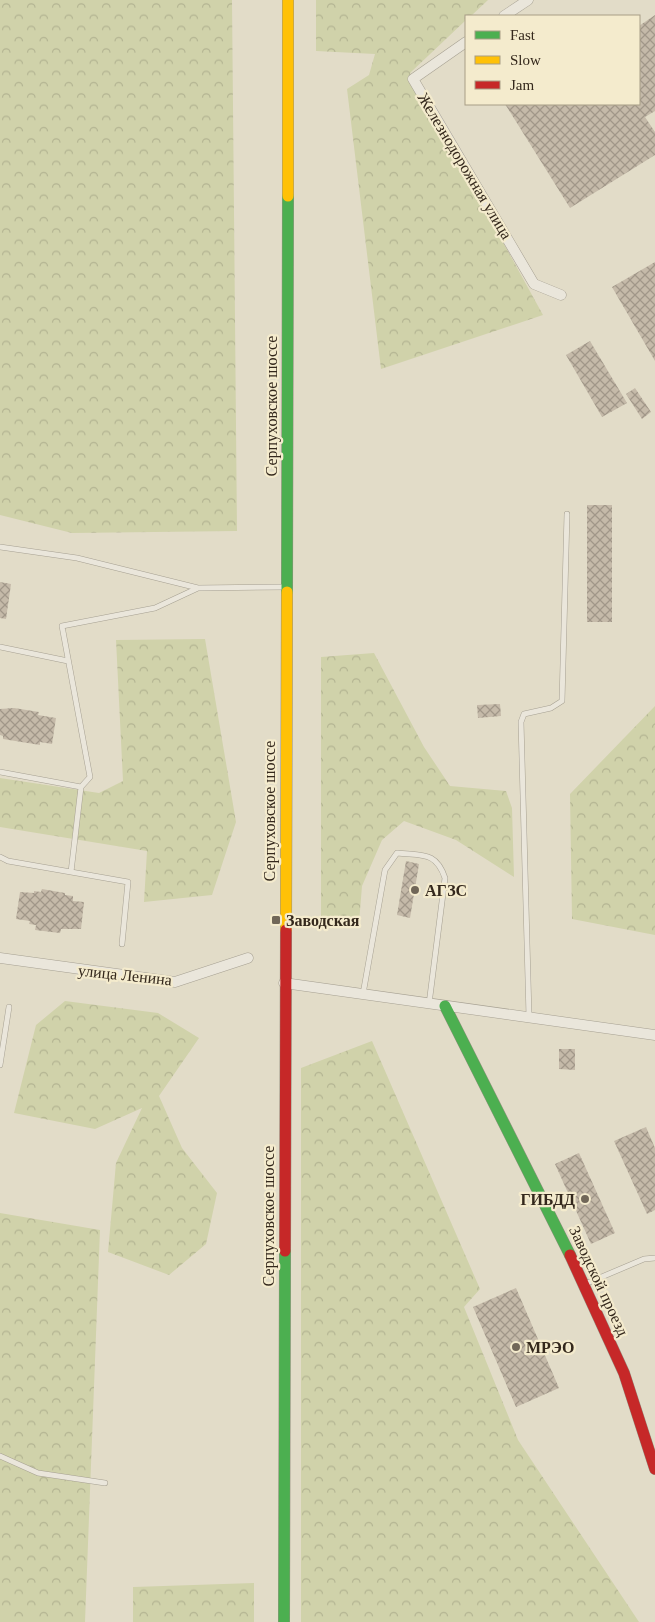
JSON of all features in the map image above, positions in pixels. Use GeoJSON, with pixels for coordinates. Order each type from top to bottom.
{"type":"FeatureCollection","features":[{"type":"Feature","properties":{"kind":"main road","name":"Серпуховское шоссе"},"geometry":{"type":"LineString","coordinates":[[284,1622],[284,983],[288,0]]}},
{"type":"Feature","properties":{"kind":"main road","name":"Заводской проезд"},"geometry":{"type":"LineString","coordinates":[[445,1006],[585,1284],[624,1374],[655,1469]]}},
{"type":"Feature","properties":{"kind":"street"},"geometry":{"type":"LineString","coordinates":[[506,15],[528,0]]}},
{"type":"Feature","properties":{"kind":"street","name":"Железнодорожная улица"},"geometry":{"type":"LineString","coordinates":[[465,43],[413,79],[534,284],[561,295]]}},
{"type":"Feature","properties":{"kind":"street","name":"улица Ленина"},"geometry":{"type":"LineString","coordinates":[[0,958],[175,982],[248,958]]}},
{"type":"Feature","properties":{"kind":"street"},"geometry":{"type":"LineString","coordinates":[[284,983],[655,1035]]}},
{"type":"Feature","properties":{"kind":"lane"},"geometry":{"type":"LineString","coordinates":[[529,1016],[521,722],[524,714],[551,708],[562,701],[567,514]]}},
{"type":"Feature","properties":{"kind":"lane"},"geometry":{"type":"LineString","coordinates":[[0,547],[76,558],[198,588],[286,588]]}},
{"type":"Feature","properties":{"kind":"lane"},"geometry":{"type":"LineString","coordinates":[[71,872],[81,787],[90,777],[62,626],[155,608],[198,588]]}},
{"type":"Feature","properties":{"kind":"lane"},"geometry":{"type":"LineString","coordinates":[[0,647],[68,661]]}},
{"type":"Feature","properties":{"kind":"lane"},"geometry":{"type":"LineString","coordinates":[[0,772],[81,787]]}},
{"type":"Feature","properties":{"kind":"lane"},"geometry":{"type":"LineString","coordinates":[[363,994],[384,870],[397,853],[433,857],[441,864],[445,878],[429,1004]]}},
{"type":"Feature","properties":{"kind":"lane"},"geometry":{"type":"LineString","coordinates":[[0,857],[8,861],[128,882],[122,944]]}},
{"type":"Feature","properties":{"kind":"lane"},"geometry":{"type":"LineString","coordinates":[[0,1065],[9,1007]]}},
{"type":"Feature","properties":{"kind":"lane"},"geometry":{"type":"LineString","coordinates":[[585,1284],[644,1259],[655,1258]]}},
{"type":"Feature","properties":{"kind":"lane"},"geometry":{"type":"LineString","coordinates":[[0,1456],[38,1473],[105,1483]]}},
{"type":"Feature","properties":{"kind":"green space"},"geometry":{"type":"Polygon","coordinates":[[[0,0],[232,0],[237,531],[72,533],[0,515],[0,0]]]}},
{"type":"Feature","properties":{"kind":"green space"},"geometry":{"type":"Polygon","coordinates":[[[316,0],[488,0],[472,15],[465,15],[465,21],[410,73],[543,315],[381,369],[347,89],[369,75],[375,54],[316,51],[316,0]]]}},
{"type":"Feature","properties":{"kind":"green space"},"geometry":{"type":"Polygon","coordinates":[[[205,639],[236,822],[212,895],[144,902],[147,851],[0,827],[0,778],[99,793],[123,781],[116,640],[205,639]]]}},
{"type":"Feature","properties":{"kind":"green space"},"geometry":{"type":"Polygon","coordinates":[[[374,653],[424,747],[450,786],[506,791],[512,808],[514,877],[456,840],[404,821],[382,840],[362,886],[359,923],[321,917],[321,657],[374,653]]]}},
{"type":"Feature","properties":{"kind":"green space"},"geometry":{"type":"Polygon","coordinates":[[[655,706],[655,935],[572,919],[570,794],[655,706]]]}},
{"type":"Feature","properties":{"kind":"green space"},"geometry":{"type":"Polygon","coordinates":[[[65,1001],[158,1013],[199,1038],[159,1096],[182,1148],[217,1193],[206,1244],[169,1275],[108,1252],[116,1163],[142,1108],[95,1129],[14,1113],[36,1025],[65,1001]]]}},
{"type":"Feature","properties":{"kind":"green space"},"geometry":{"type":"Polygon","coordinates":[[[372,1041],[480,1289],[464,1307],[518,1440],[639,1622],[301,1622],[301,1068],[372,1041]]]}},
{"type":"Feature","properties":{"kind":"green space"},"geometry":{"type":"Polygon","coordinates":[[[0,1213],[100,1230],[85,1622],[0,1622],[0,1213]]]}},
{"type":"Feature","properties":{"kind":"green space"},"geometry":{"type":"Polygon","coordinates":[[[254,1583],[254,1622],[133,1622],[133,1587],[254,1583]]]}},
{"type":"Feature","properties":{"kind":"building"},"geometry":{"type":"Polygon","coordinates":[[[655,15],[655,111],[645,117],[655,132],[655,155],[570,208],[506,105],[640,105],[640,25],[655,15]]]}},
{"type":"Feature","properties":{"kind":"building"},"geometry":{"type":"Polygon","coordinates":[[[655,262],[655,361],[612,287],[655,262]]]}},
{"type":"Feature","properties":{"kind":"building"},"geometry":{"type":"Polygon","coordinates":[[[590,341],[627,403],[602,417],[566,355],[590,341]]]}},
{"type":"Feature","properties":{"kind":"building"},"geometry":{"type":"Polygon","coordinates":[[[635,388],[651,412],[642,419],[626,394],[635,388]]]}},
{"type":"Feature","properties":{"kind":"building"},"geometry":{"type":"Polygon","coordinates":[[[587,505],[612,505],[612,622],[587,622],[587,505]]]}},
{"type":"Feature","properties":{"kind":"building"},"geometry":{"type":"Polygon","coordinates":[[[0,582],[11,584],[6,619],[0,618],[0,582]]]}},
{"type":"Feature","properties":{"kind":"building"},"geometry":{"type":"Polygon","coordinates":[[[500,704],[501,716],[478,718],[477,705],[500,704]]]}},
{"type":"Feature","properties":{"kind":"building"},"geometry":{"type":"Polygon","coordinates":[[[14,708],[39,712],[38,715],[56,718],[52,744],[40,742],[40,745],[3,739],[3,736],[0,735],[0,709],[14,708]]]}},
{"type":"Feature","properties":{"kind":"building"},"geometry":{"type":"Polygon","coordinates":[[[406,861],[419,864],[410,918],[397,915],[406,861]]]}},
{"type":"Feature","properties":{"kind":"building"},"geometry":{"type":"Polygon","coordinates":[[[42,889],[65,893],[65,895],[73,896],[73,901],[84,902],[81,929],[61,929],[60,933],[35,930],[36,925],[29,924],[30,921],[16,919],[20,892],[34,893],[34,891],[41,892],[42,889]]]}},
{"type":"Feature","properties":{"kind":"building"},"geometry":{"type":"Polygon","coordinates":[[[559,1049],[575,1049],[575,1070],[559,1069],[559,1049]]]}},
{"type":"Feature","properties":{"kind":"building"},"geometry":{"type":"Polygon","coordinates":[[[646,1127],[655,1148],[655,1210],[647,1214],[614,1141],[646,1127]]]}},
{"type":"Feature","properties":{"kind":"building","name":"ГИБДД"},"geometry":{"type":"Polygon","coordinates":[[[579,1153],[615,1233],[591,1244],[555,1164],[579,1153]]]}},
{"type":"Feature","properties":{"kind":"building","name":"МРЭО"},"geometry":{"type":"Polygon","coordinates":[[[516,1288],[559,1388],[516,1407],[473,1307],[516,1288]]]}},
{"type":"Feature","properties":{"kind":"traffic: fast"},"geometry":{"type":"LineString","coordinates":[[287,592],[288,196]]}},
{"type":"Feature","properties":{"kind":"traffic: fast"},"geometry":{"type":"LineString","coordinates":[[445,1006],[570,1255]]}},
{"type":"Feature","properties":{"kind":"traffic: fast"},"geometry":{"type":"LineString","coordinates":[[284,1622],[285,1251]]}},
{"type":"Feature","properties":{"kind":"traffic: slow"},"geometry":{"type":"LineString","coordinates":[[288,0],[288,196]]}},
{"type":"Feature","properties":{"kind":"traffic: slow"},"geometry":{"type":"LineString","coordinates":[[286,930],[287,592]]}},
{"type":"Feature","properties":{"kind":"traffic: jam"},"geometry":{"type":"LineString","coordinates":[[285,1251],[286,930]]}},
{"type":"Feature","properties":{"kind":"traffic: jam"},"geometry":{"type":"LineString","coordinates":[[570,1255],[624,1373],[655,1469]]}},
{"type":"Feature","properties":{"kind":"place","name":"АГЗС"},"geometry":{"type":"Point","coordinates":[415,890]}},
{"type":"Feature","properties":{"kind":"place","name":"Заводская"},"geometry":{"type":"Point","coordinates":[276,920]}},
{"type":"Feature","properties":{"kind":"place","name":"ГИБДД"},"geometry":{"type":"Point","coordinates":[585,1199]}},
{"type":"Feature","properties":{"kind":"place","name":"МРЭО"},"geometry":{"type":"Point","coordinates":[516,1347]}}]}
